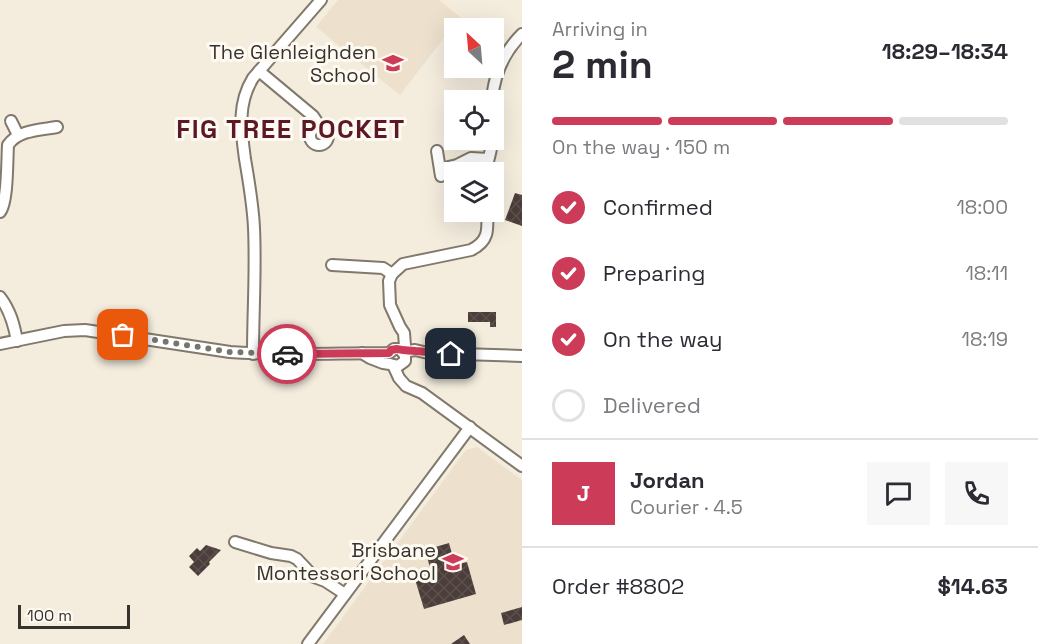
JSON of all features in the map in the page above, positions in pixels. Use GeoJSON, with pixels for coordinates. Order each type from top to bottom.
{"type":"FeatureCollection","features":[{"type":"Feature","properties":{"kind":"street"},"geometry":{"type":"LineString","coordinates":[[253,354],[254,226],[241,126],[243,101],[248,87],[259,71],[321,0]]}},
{"type":"Feature","properties":{"kind":"street"},"geometry":{"type":"LineString","coordinates":[[493,90],[500,64],[522,34]]}},
{"type":"Feature","properties":{"kind":"street"},"geometry":{"type":"LineString","coordinates":[[259,71],[309,114],[317,128]]}},
{"type":"Feature","properties":{"kind":"street"},"geometry":{"type":"LineString","coordinates":[[11,121],[18,135]]}},
{"type":"Feature","properties":{"kind":"street"},"geometry":{"type":"LineString","coordinates":[[0,212],[4,208],[10,140],[18,135],[51,128]]}},
{"type":"Feature","properties":{"kind":"street"},"geometry":{"type":"LineString","coordinates":[[488,162],[490,150]]}},
{"type":"Feature","properties":{"kind":"street"},"geometry":{"type":"LineString","coordinates":[[437,151],[440,173],[471,158],[488,159]]}},
{"type":"Feature","properties":{"kind":"street"},"geometry":{"type":"LineString","coordinates":[[488,222],[485,238],[479,246],[471,250],[403,264],[392,274],[389,281],[390,305],[404,333],[405,346],[397,357],[399,378],[406,386],[422,393],[522,466]]}},
{"type":"Feature","properties":{"kind":"street"},"geometry":{"type":"LineString","coordinates":[[332,265],[383,268],[392,274]]}},
{"type":"Feature","properties":{"kind":"street"},"geometry":{"type":"LineString","coordinates":[[0,297],[11,315],[17,340]]}},
{"type":"Feature","properties":{"kind":"street"},"geometry":{"type":"LineString","coordinates":[[0,344],[64,331],[85,330],[253,354],[362,353],[397,357],[428,353],[522,356]]}},
{"type":"Feature","properties":{"kind":"street"},"geometry":{"type":"LineString","coordinates":[[308,644],[470,427]]}},
{"type":"Feature","properties":{"kind":"street"},"geometry":{"type":"LineString","coordinates":[[236,542],[271,553],[291,556],[297,559],[314,577],[345,594]]}},
{"type":"Feature","properties":{"kind":"shaded area","name":"The Glenleighden School"},"geometry":{"type":"Polygon","coordinates":[[[338,0],[439,0],[460,17],[444,18],[444,38],[400,95],[316,27],[338,0]]]}},
{"type":"Feature","properties":{"kind":"shaded area","name":"Brisbane Montessori School"},"geometry":{"type":"Polygon","coordinates":[[[477,447],[522,480],[522,644],[323,644],[466,450],[477,447]]]}},
{"type":"Feature","properties":{"kind":"building"},"geometry":{"type":"Polygon","coordinates":[[[515,193],[522,195],[522,226],[505,220],[515,193]]]}},
{"type":"Feature","properties":{"kind":"building"},"geometry":{"type":"Polygon","coordinates":[[[468,312],[496,312],[496,327],[490,327],[490,322],[468,322],[468,312]]]}},
{"type":"Feature","properties":{"kind":"building"},"geometry":{"type":"Polygon","coordinates":[[[449,543],[455,565],[467,562],[476,594],[424,609],[414,576],[431,571],[425,550],[449,543]]]}},
{"type":"Feature","properties":{"kind":"building"},"geometry":{"type":"Polygon","coordinates":[[[206,545],[221,550],[198,576],[189,567],[194,562],[189,556],[197,548],[200,551],[206,545]]]}},
{"type":"Feature","properties":{"kind":"building"},"geometry":{"type":"Polygon","coordinates":[[[522,607],[522,620],[504,625],[501,613],[522,607]]]}},
{"type":"Feature","properties":{"kind":"building"},"geometry":{"type":"Polygon","coordinates":[[[464,635],[470,644],[451,644],[464,635]]]}},
{"type":"Feature","properties":{"kind":"way so far"},"geometry":{"type":"LineString","coordinates":[[123,335],[230,352],[287,354]]}},
{"type":"Feature","properties":{"kind":"place","name":"The Glenleighden School"},"geometry":{"type":"Point","coordinates":[393,63]}},
{"type":"Feature","properties":{"kind":"place","name":"Brisbane Montessori School"},"geometry":{"type":"Point","coordinates":[453,562]}},
{"type":"Feature","properties":{"kind":"district","name":"FIG TREE POCKET"},"geometry":{"type":"Point","coordinates":[291,129]}},
{"type":"Feature","properties":{"kind":"route"},"geometry":{"type":"LineString","coordinates":[[287,354],[389,353],[394,349],[400,349],[403,352],[415,350],[451,354]]}}]}
